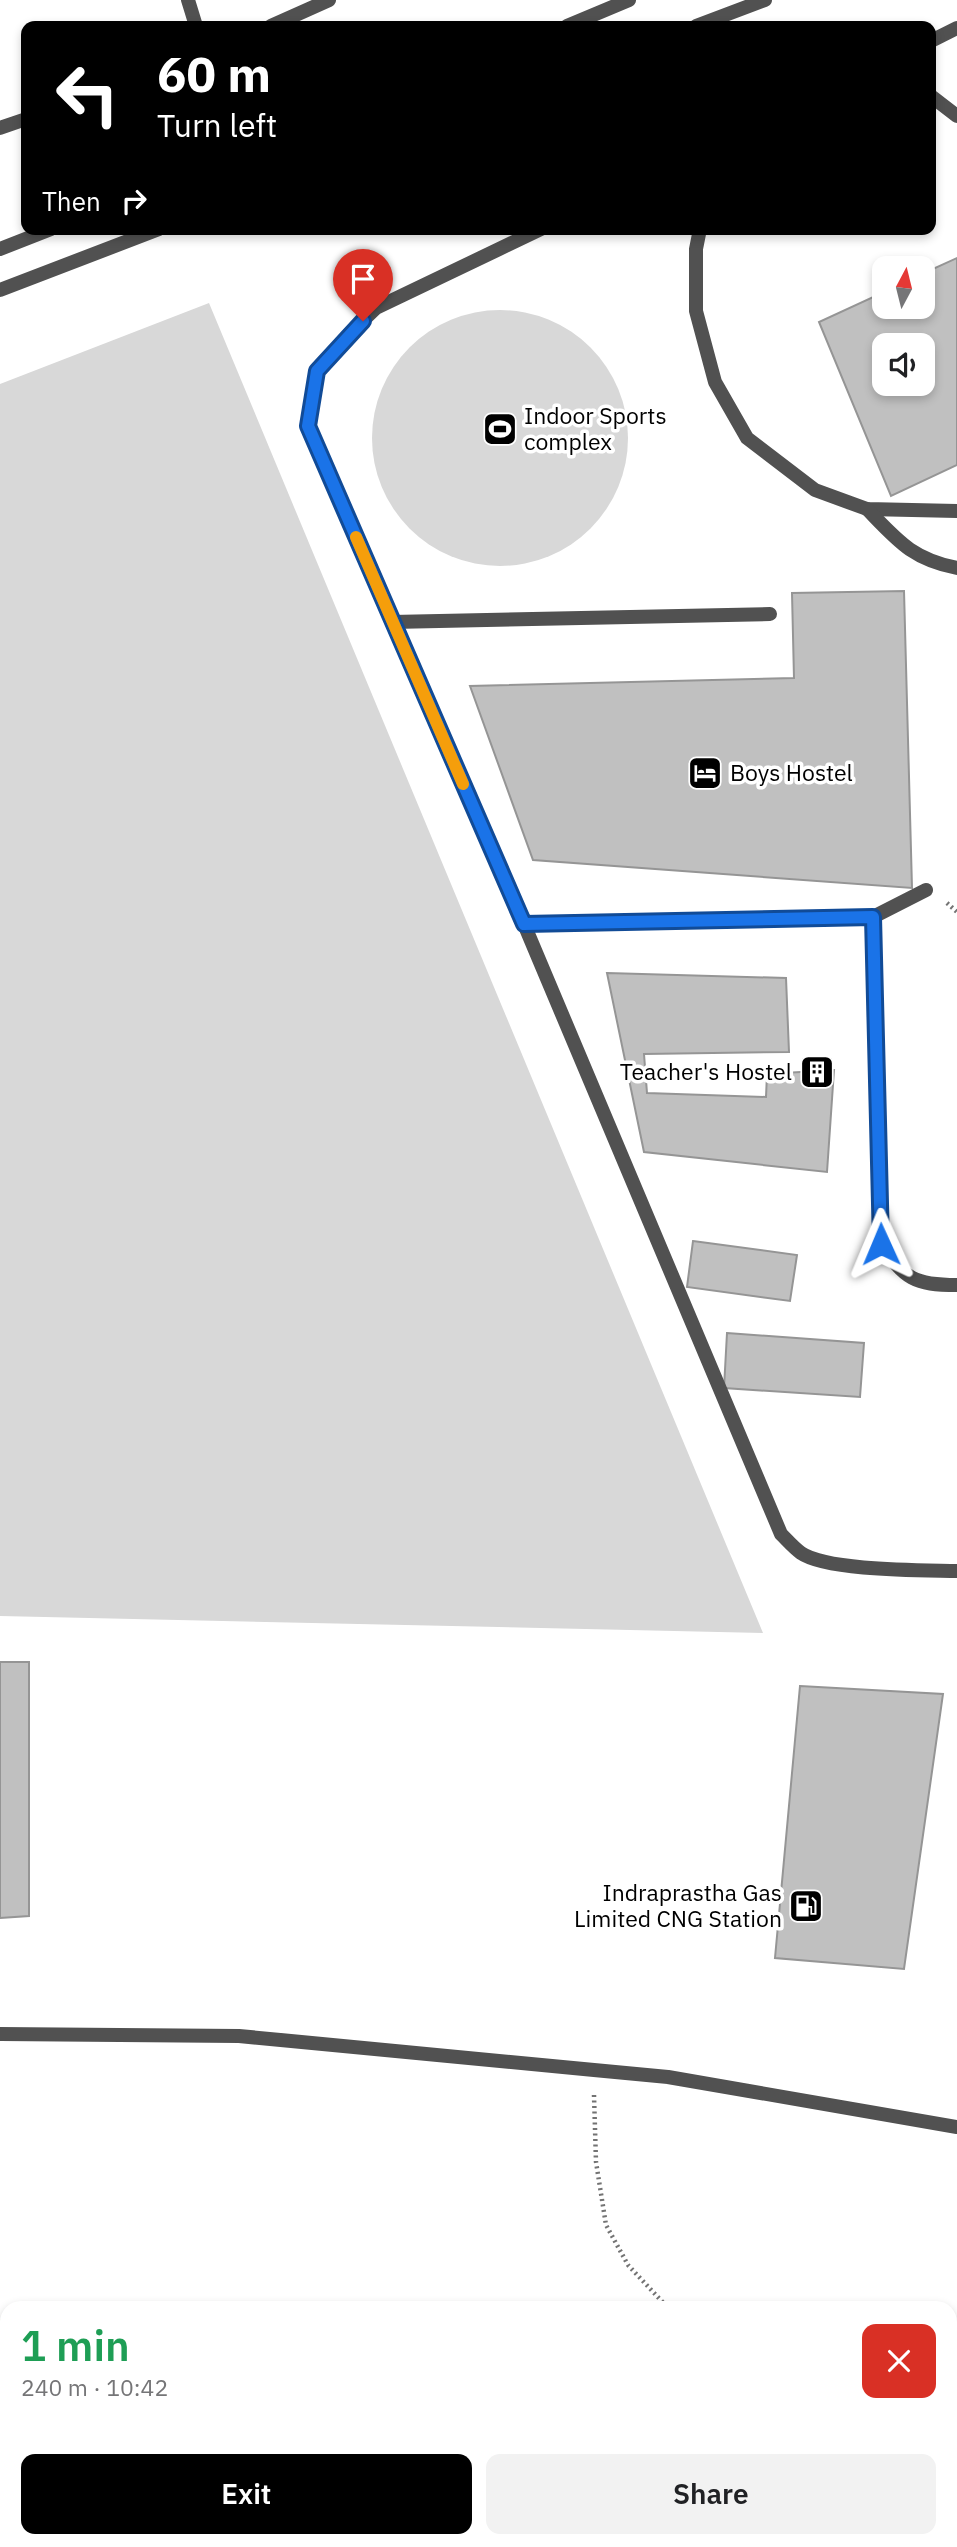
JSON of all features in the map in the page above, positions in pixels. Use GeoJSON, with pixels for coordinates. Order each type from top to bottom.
{"type":"FeatureCollection","features":[{"type":"Feature","properties":{"kind":"street"},"geometry":{"type":"LineString","coordinates":[[188,0],[195,21]]}},
{"type":"Feature","properties":{"kind":"street"},"geometry":{"type":"LineString","coordinates":[[282,21],[329,0]]}},
{"type":"Feature","properties":{"kind":"street"},"geometry":{"type":"LineString","coordinates":[[579,21],[629,0]]}},
{"type":"Feature","properties":{"kind":"street"},"geometry":{"type":"LineString","coordinates":[[709,21],[765,0]]}},
{"type":"Feature","properties":{"kind":"street"},"geometry":{"type":"LineString","coordinates":[[936,38],[957,28]]}},
{"type":"Feature","properties":{"kind":"street"},"geometry":{"type":"LineString","coordinates":[[936,100],[957,116]]}},
{"type":"Feature","properties":{"kind":"street"},"geometry":{"type":"LineString","coordinates":[[0,128],[21,121]]}},
{"type":"Feature","properties":{"kind":"street"},"geometry":{"type":"LineString","coordinates":[[0,249],[36,235]]}},
{"type":"Feature","properties":{"kind":"street"},"geometry":{"type":"LineString","coordinates":[[0,290],[143,235]]}},
{"type":"Feature","properties":{"kind":"street"},"geometry":{"type":"LineString","coordinates":[[529,235],[376,309],[349,334],[317,371],[308,426],[524,924],[781,1534],[802,1554],[832,1562],[884,1569],[957,1571]]}},
{"type":"Feature","properties":{"kind":"street"},"geometry":{"type":"LineString","coordinates":[[699,235],[696,249],[696,311],[715,382],[747,438],[815,490],[867,509],[957,511]]}},
{"type":"Feature","properties":{"kind":"street"},"geometry":{"type":"LineString","coordinates":[[867,509],[906,548],[933,563],[957,568]]}},
{"type":"Feature","properties":{"kind":"street"},"geometry":{"type":"LineString","coordinates":[[392,622],[770,614]]}},
{"type":"Feature","properties":{"kind":"street"},"geometry":{"type":"LineString","coordinates":[[524,924],[873,917],[926,890]]}},
{"type":"Feature","properties":{"kind":"street"},"geometry":{"type":"LineString","coordinates":[[873,917],[881,1244],[897,1268],[925,1284],[957,1284]]}},
{"type":"Feature","properties":{"kind":"street"},"geometry":{"type":"LineString","coordinates":[[0,2034],[239,2036],[668,2077],[957,2127]]}},
{"type":"Feature","properties":{"kind":"path"},"geometry":{"type":"LineString","coordinates":[[594,2070],[596,2162],[606,2225],[628,2264],[662,2301]]}},
{"type":"Feature","properties":{"kind":"shaded area"},"geometry":{"type":"Polygon","coordinates":[[[209,303],[763,1633],[0,1616],[0,384],[209,303]]]}},
{"type":"Feature","properties":{"kind":"shaded area","name":"Indoor Sports complex"},"geometry":{"type":"Polygon","coordinates":[[[487,310],[513,310],[549,319],[571,331],[591,347],[607,367],[619,389],[626,413],[626,463],[619,487],[607,509],[591,529],[571,545],[549,557],[513,566],[487,566],[451,557],[429,545],[409,529],[393,509],[381,487],[372,451],[372,425],[381,389],[393,367],[409,347],[429,331],[451,319],[487,310]]]}},
{"type":"Feature","properties":{"kind":"building"},"geometry":{"type":"Polygon","coordinates":[[[957,258],[957,465],[891,496],[819,322],[872,298],[872,319],[935,319],[935,268],[957,258]]]}},
{"type":"Feature","properties":{"kind":"building","name":"Boys Hostel"},"geometry":{"type":"Polygon","coordinates":[[[904,591],[912,888],[533,860],[470,686],[794,678],[792,593],[904,591]]]}},
{"type":"Feature","properties":{"kind":"building","name":"Teacher's Hostel"},"geometry":{"type":"Polygon","coordinates":[[[607,973],[786,978],[789,1052],[644,1054],[647,1093],[766,1097],[767,1074],[834,1070],[827,1172],[644,1152],[607,973]]]}},
{"type":"Feature","properties":{"kind":"building"},"geometry":{"type":"Polygon","coordinates":[[[693,1241],[797,1255],[790,1301],[687,1287],[693,1241]]]}},
{"type":"Feature","properties":{"kind":"building"},"geometry":{"type":"Polygon","coordinates":[[[727,1333],[864,1343],[860,1397],[724,1388],[727,1333]]]}},
{"type":"Feature","properties":{"kind":"building"},"geometry":{"type":"Polygon","coordinates":[[[0,1662],[29,1662],[29,1916],[0,1918],[0,1662]]]}},
{"type":"Feature","properties":{"kind":"building"},"geometry":{"type":"Polygon","coordinates":[[[800,1686],[943,1694],[904,1969],[775,1958],[800,1686]]]}},
{"type":"Feature","properties":{"kind":"slow traffic"},"geometry":{"type":"LineString","coordinates":[[356,537],[463,784]]}},
{"type":"Feature","properties":{"kind":"place","name":"Indoor Sports complex"},"geometry":{"type":"Point","coordinates":[500,429]}},
{"type":"Feature","properties":{"kind":"place","name":"Boys Hostel"},"geometry":{"type":"Point","coordinates":[705,773]}},
{"type":"Feature","properties":{"kind":"place","name":"Teacher's Hostel"},"geometry":{"type":"Point","coordinates":[817,1072]}},
{"type":"Feature","properties":{"kind":"place","name":"Indraprastha Gas Limited CNG Station"},"geometry":{"type":"Point","coordinates":[806,1906]}},
{"type":"Feature","properties":{"kind":"route"},"geometry":{"type":"LineString","coordinates":[[363,321],[317,371],[308,426],[524,924],[873,917],[881,1244]]}}]}
